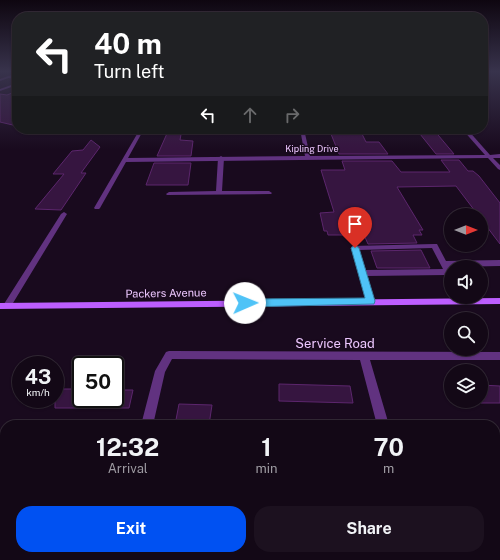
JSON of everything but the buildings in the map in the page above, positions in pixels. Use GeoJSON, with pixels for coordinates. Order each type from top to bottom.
{"type":"FeatureCollection","features":[{"type":"Feature","properties":{"kind":"main road","name":"Packers Avenue"},"geometry":{"type":"LineString","coordinates":[[4,306],[444,299]]}},
{"type":"Feature","properties":{"kind":"main road","name":"Packers Avenue"},"geometry":{"type":"LineString","coordinates":[[488,300],[500,301]]}},
{"type":"Feature","properties":{"kind":"street"},"geometry":{"type":"LineString","coordinates":[[97,208],[139,134]]}},
{"type":"Feature","properties":{"kind":"street"},"geometry":{"type":"LineString","coordinates":[[303,134],[308,158]]}},
{"type":"Feature","properties":{"kind":"street"},"geometry":{"type":"LineString","coordinates":[[469,134],[500,168]]}},
{"type":"Feature","properties":{"kind":"street","name":"Kipling Drive"},"geometry":{"type":"LineString","coordinates":[[125,160],[500,156]]}},
{"type":"Feature","properties":{"kind":"street"},"geometry":{"type":"LineString","coordinates":[[220,193],[221,158]]}},
{"type":"Feature","properties":{"kind":"street"},"geometry":{"type":"LineString","coordinates":[[169,194],[269,193]]}},
{"type":"Feature","properties":{"kind":"street"},"geometry":{"type":"LineString","coordinates":[[4,306],[64,214]]}},
{"type":"Feature","properties":{"kind":"street"},"geometry":{"type":"LineString","coordinates":[[370,301],[355,248],[383,251],[434,246],[444,264]]}},
{"type":"Feature","properties":{"kind":"street"},"geometry":{"type":"LineString","coordinates":[[488,263],[500,263]]}},
{"type":"Feature","properties":{"kind":"street"},"geometry":{"type":"LineString","coordinates":[[362,273],[390,270],[413,270],[444,273]]}},
{"type":"Feature","properties":{"kind":"street","name":"Service Road"},"geometry":{"type":"LineString","coordinates":[[148,420],[160,371],[169,355],[500,356]]}},
{"type":"Feature","properties":{"kind":"street"},"geometry":{"type":"LineString","coordinates":[[364,356],[382,420]]}},
{"type":"Feature","properties":{"kind":"route"},"geometry":{"type":"LineString","coordinates":[[245,303],[370,301],[355,248]]}}]}
